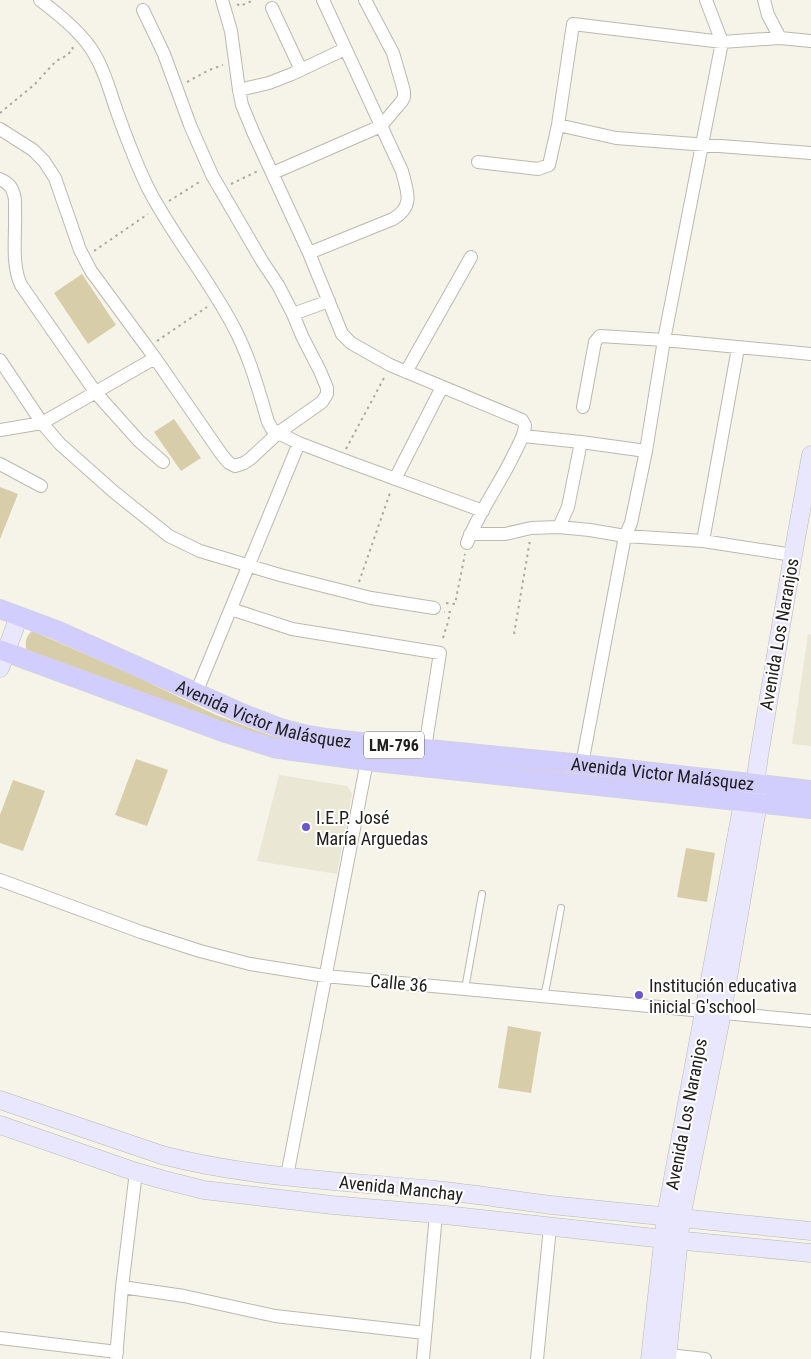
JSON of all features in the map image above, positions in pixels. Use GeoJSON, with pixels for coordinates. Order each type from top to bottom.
{"type":"FeatureCollection","features":[{"type":"Feature","properties":{"kind":"main road","name":"Avenida Victor Malásquez"},"geometry":{"type":"LineString","coordinates":[[0,609],[56,630],[259,720],[303,734],[368,743],[582,764],[811,790]]}},
{"type":"Feature","properties":{"kind":"main road","name":"Avenida Victor Malásquez"},"geometry":{"type":"LineString","coordinates":[[2,657],[246,740],[293,751],[367,761],[811,809]]}},
{"type":"Feature","properties":{"kind":"street"},"geometry":{"type":"LineString","coordinates":[[40,0],[72,26],[88,45],[103,71],[132,154],[150,192],[218,299],[244,348],[272,429],[299,443],[393,484],[483,511]]}},
{"type":"Feature","properties":{"kind":"street"},"geometry":{"type":"LineString","coordinates":[[222,0],[231,31],[238,90],[246,117],[268,171],[309,253],[342,334],[361,349],[406,372],[522,420],[525,425],[526,428],[523,436],[507,470],[469,539]]}},
{"type":"Feature","properties":{"kind":"street"},"geometry":{"type":"LineString","coordinates":[[309,253],[393,219],[405,208],[408,197],[402,171],[323,0]]}},
{"type":"Feature","properties":{"kind":"street"},"geometry":{"type":"LineString","coordinates":[[268,171],[381,126],[402,101],[404,91],[393,53],[365,0]]}},
{"type":"Feature","properties":{"kind":"street"},"geometry":{"type":"LineString","coordinates":[[582,764],[625,536],[631,523],[646,451],[664,340],[722,42],[706,0]]}},
{"type":"Feature","properties":{"kind":"street"},"geometry":{"type":"LineString","coordinates":[[764,0],[768,15],[780,38]]}},
{"type":"Feature","properties":{"kind":"street"},"geometry":{"type":"LineString","coordinates":[[272,8],[301,70]]}},
{"type":"Feature","properties":{"kind":"street"},"geometry":{"type":"LineString","coordinates":[[0,129],[33,150],[44,161],[55,178],[85,261],[222,455],[232,464],[235,466],[241,465],[250,460],[278,433],[322,402],[327,394],[327,388],[320,371],[278,285],[257,253],[212,175],[190,125],[164,54],[143,10]]}},
{"type":"Feature","properties":{"kind":"street"},"geometry":{"type":"LineString","coordinates":[[478,162],[538,169],[548,166],[558,125],[572,24],[722,42],[780,38],[811,41]]}},
{"type":"Feature","properties":{"kind":"street"},"geometry":{"type":"LineString","coordinates":[[238,90],[269,82],[301,70],[345,49]]}},
{"type":"Feature","properties":{"kind":"street"},"geometry":{"type":"LineString","coordinates":[[558,125],[616,138],[811,153]]}},
{"type":"Feature","properties":{"kind":"street"},"geometry":{"type":"LineString","coordinates":[[0,179],[9,184],[14,194],[16,217],[15,265],[18,278],[48,325],[96,393],[139,441],[163,462]]}},
{"type":"Feature","properties":{"kind":"street"},"geometry":{"type":"LineString","coordinates":[[406,372],[471,257]]}},
{"type":"Feature","properties":{"kind":"street"},"geometry":{"type":"LineString","coordinates":[[293,314],[329,301]]}},
{"type":"Feature","properties":{"kind":"street"},"geometry":{"type":"LineString","coordinates":[[583,408],[595,342],[600,336],[811,354]]}},
{"type":"Feature","properties":{"kind":"street"},"geometry":{"type":"LineString","coordinates":[[703,541],[738,348]]}},
{"type":"Feature","properties":{"kind":"street"},"geometry":{"type":"LineString","coordinates":[[0,430],[42,424],[96,393],[151,353]]}},
{"type":"Feature","properties":{"kind":"street"},"geometry":{"type":"LineString","coordinates":[[0,360],[42,424],[60,444],[124,501],[169,536],[200,551],[248,566],[363,596],[439,608]]}},
{"type":"Feature","properties":{"kind":"street"},"geometry":{"type":"LineString","coordinates":[[393,484],[442,387]]}},
{"type":"Feature","properties":{"kind":"street"},"geometry":{"type":"LineString","coordinates":[[523,436],[646,451]]}},
{"type":"Feature","properties":{"kind":"street"},"geometry":{"type":"LineString","coordinates":[[559,527],[568,507],[580,442]]}},
{"type":"Feature","properties":{"kind":"street"},"geometry":{"type":"LineString","coordinates":[[196,693],[299,443]]}},
{"type":"Feature","properties":{"kind":"street","name":"Avenida Los Naranjos"},"geometry":{"type":"LineString","coordinates":[[650,1359],[674,1217],[714,1012],[755,784],[792,555],[811,455]]}},
{"type":"Feature","properties":{"kind":"street"},"geometry":{"type":"LineString","coordinates":[[0,464],[41,486]]}},
{"type":"Feature","properties":{"kind":"street"},"geometry":{"type":"LineString","coordinates":[[469,539],[531,528],[559,527],[625,536],[703,541],[792,555]]}},
{"type":"Feature","properties":{"kind":"street"},"geometry":{"type":"LineString","coordinates":[[231,609],[292,628],[440,653],[425,748]]}},
{"type":"Feature","properties":{"kind":"street"},"geometry":{"type":"LineString","coordinates":[[2,657],[18,616]]}},
{"type":"Feature","properties":{"kind":"street"},"geometry":{"type":"LineString","coordinates":[[287,1176],[367,761]]}},
{"type":"Feature","properties":{"kind":"street","name":"Calle 36"},"geometry":{"type":"LineString","coordinates":[[0,880],[157,938],[250,964],[325,976],[811,1021]]}},
{"type":"Feature","properties":{"kind":"street","name":"Avenida Manchay"},"geometry":{"type":"LineString","coordinates":[[0,1100],[122,1143],[177,1159],[219,1168],[552,1205],[811,1231]]}},
{"type":"Feature","properties":{"kind":"street","name":"Avenida Manchay"},"geometry":{"type":"LineString","coordinates":[[0,1125],[136,1172],[184,1186],[225,1193],[811,1253]]}},
{"type":"Feature","properties":{"kind":"street"},"geometry":{"type":"LineString","coordinates":[[0,1338],[117,1355],[122,1287],[136,1172]]}},
{"type":"Feature","properties":{"kind":"street"},"geometry":{"type":"LineString","coordinates":[[423,1359],[436,1214]]}},
{"type":"Feature","properties":{"kind":"street"},"geometry":{"type":"LineString","coordinates":[[537,1359],[550,1227]]}},
{"type":"Feature","properties":{"kind":"street","name":"Avenida Los Naranjos"},"geometry":{"type":"LineString","coordinates":[[667,1357],[671,1240]]}},
{"type":"Feature","properties":{"kind":"street"},"geometry":{"type":"LineString","coordinates":[[122,1287],[184,1296],[275,1316],[425,1333]]}},
{"type":"Feature","properties":{"kind":"street"},"geometry":{"type":"LineString","coordinates":[[667,1357],[705,1359]]}},
{"type":"Feature","properties":{"kind":"lane"},"geometry":{"type":"LineString","coordinates":[[465,989],[482,894]]}},
{"type":"Feature","properties":{"kind":"lane"},"geometry":{"type":"LineString","coordinates":[[544,996],[561,908]]}},
{"type":"Feature","properties":{"kind":"path"},"geometry":{"type":"LineString","coordinates":[[240,6],[254,0]]}},
{"type":"Feature","properties":{"kind":"path"},"geometry":{"type":"LineString","coordinates":[[0,113],[34,84],[56,61],[69,54],[73,50],[72,45],[88,45]]}},
{"type":"Feature","properties":{"kind":"path"},"geometry":{"type":"LineString","coordinates":[[175,84],[186,83],[209,70],[236,63]]}},
{"type":"Feature","properties":{"kind":"path"},"geometry":{"type":"LineString","coordinates":[[227,186],[268,171]]}},
{"type":"Feature","properties":{"kind":"path"},"geometry":{"type":"LineString","coordinates":[[164,204],[205,178]]}},
{"type":"Feature","properties":{"kind":"path"},"geometry":{"type":"LineString","coordinates":[[92,253],[151,212]]}},
{"type":"Feature","properties":{"kind":"path"},"geometry":{"type":"LineString","coordinates":[[151,353],[218,299]]}},
{"type":"Feature","properties":{"kind":"path"},"geometry":{"type":"LineString","coordinates":[[346,450],[385,375]]}},
{"type":"Feature","properties":{"kind":"path"},"geometry":{"type":"LineString","coordinates":[[358,586],[393,484]]}},
{"type":"Feature","properties":{"kind":"path"},"geometry":{"type":"LineString","coordinates":[[514,634],[531,534]]}},
{"type":"Feature","properties":{"kind":"path"},"geometry":{"type":"LineString","coordinates":[[439,608],[455,604],[469,539]]}},
{"type":"Feature","properties":{"kind":"path"},"geometry":{"type":"LineString","coordinates":[[439,608],[450,612],[443,638]]}},
{"type":"Feature","properties":{"kind":"shaded area"},"geometry":{"type":"Polygon","coordinates":[[[82,274],[116,325],[88,344],[54,293],[82,274]]]}},
{"type":"Feature","properties":{"kind":"shaded area"},"geometry":{"type":"Polygon","coordinates":[[[174,419],[201,458],[181,471],[154,432],[174,419]]]}},
{"type":"Feature","properties":{"kind":"shaded area"},"geometry":{"type":"Polygon","coordinates":[[[0,487],[18,494],[0,539],[0,487]]]}},
{"type":"Feature","properties":{"kind":"shaded area"},"geometry":{"type":"Polygon","coordinates":[[[32,631],[133,675],[216,715],[272,736],[305,745],[270,741],[27,651],[26,640],[32,631]]]}},
{"type":"Feature","properties":{"kind":"shaded area"},"geometry":{"type":"Polygon","coordinates":[[[808,634],[811,635],[811,746],[792,744],[808,634]]]}},
{"type":"Feature","properties":{"kind":"shaded area"},"geometry":{"type":"Polygon","coordinates":[[[136,759],[168,770],[147,826],[115,815],[136,759]]]}},
{"type":"Feature","properties":{"kind":"shaded area","name":"I.E.P. José María Arguedas"},"geometry":{"type":"Polygon","coordinates":[[[279,775],[347,786],[352,794],[337,874],[257,861],[279,775]]]}},
{"type":"Feature","properties":{"kind":"shaded area"},"geometry":{"type":"Polygon","coordinates":[[[13,780],[45,791],[23,851],[0,843],[0,815],[13,780]]]}},
{"type":"Feature","properties":{"kind":"shaded area"},"geometry":{"type":"Polygon","coordinates":[[[686,848],[715,853],[707,902],[677,897],[686,848]]]}},
{"type":"Feature","properties":{"kind":"shaded area"},"geometry":{"type":"Polygon","coordinates":[[[508,1026],[541,1032],[531,1093],[498,1088],[508,1026]]]}},
{"type":"Feature","properties":{"kind":"place","name":"I.E.P. José María Arguedas"},"geometry":{"type":"Point","coordinates":[306,827]}},
{"type":"Feature","properties":{"kind":"place","name":"Institución educativa inicial G'school"},"geometry":{"type":"Point","coordinates":[639,995]}}]}
